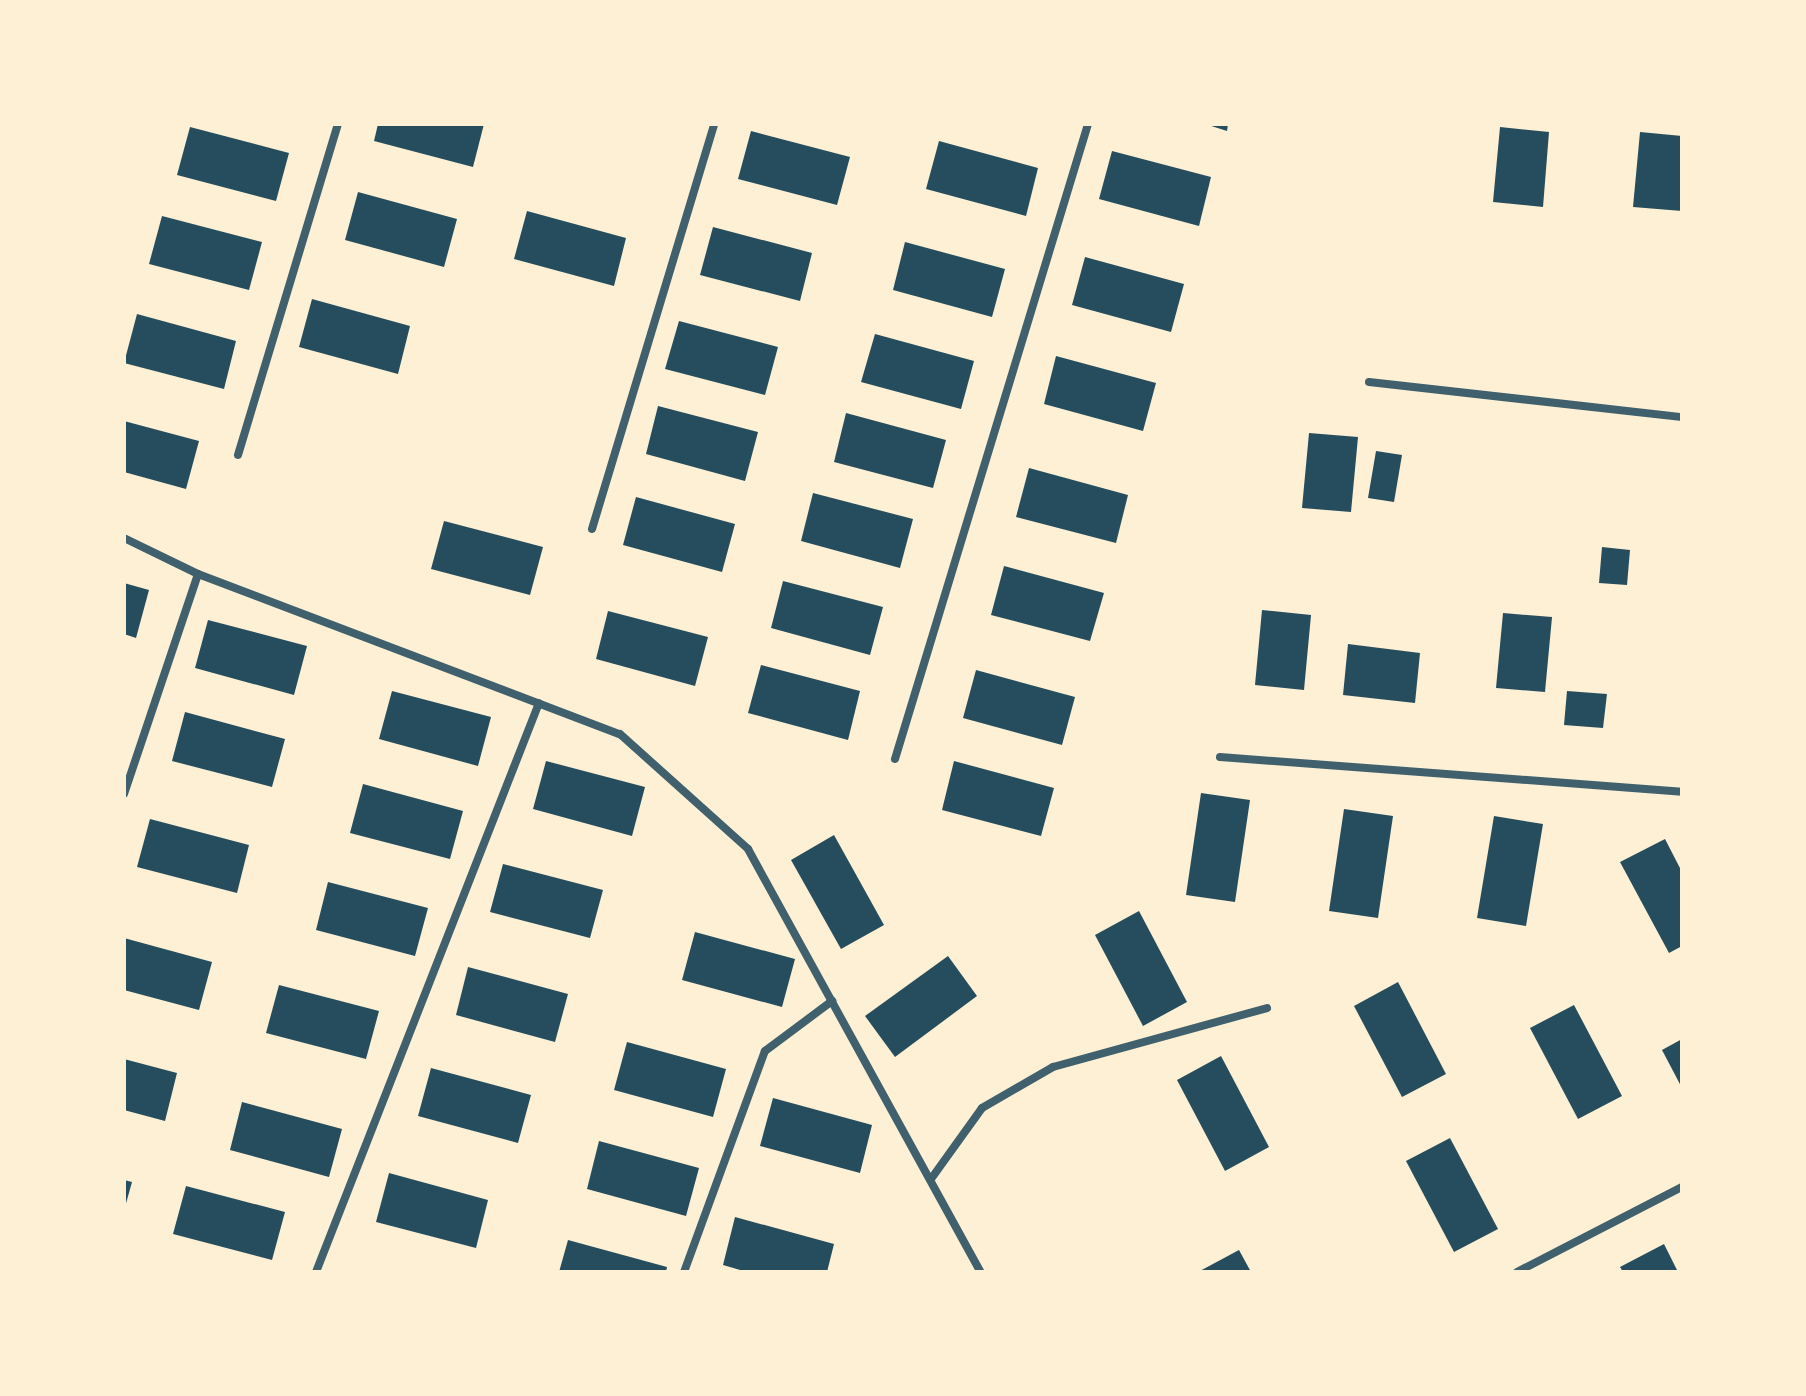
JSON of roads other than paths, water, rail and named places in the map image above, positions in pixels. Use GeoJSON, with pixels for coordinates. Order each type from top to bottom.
{"type":"FeatureCollection","features":[{"type":"Feature","properties":{"kind":"street"},"geometry":{"type":"LineString","coordinates":[[238,455],[338,124]]}},
{"type":"Feature","properties":{"kind":"street"},"geometry":{"type":"LineString","coordinates":[[592,529],[714,124]]}},
{"type":"Feature","properties":{"kind":"street"},"geometry":{"type":"LineString","coordinates":[[895,759],[1088,124]]}},
{"type":"Feature","properties":{"kind":"street"},"geometry":{"type":"LineString","coordinates":[[1369,382],[1682,417]]}},
{"type":"Feature","properties":{"kind":"street"},"geometry":{"type":"LineString","coordinates":[[124,538],[198,574],[620,734],[748,849],[981,1272]]}},
{"type":"Feature","properties":{"kind":"street"},"geometry":{"type":"LineString","coordinates":[[124,794],[198,574]]}},
{"type":"Feature","properties":{"kind":"street"},"geometry":{"type":"LineString","coordinates":[[316,1272],[539,703]]}},
{"type":"Feature","properties":{"kind":"street"},"geometry":{"type":"LineString","coordinates":[[1220,757],[1682,792]]}},
{"type":"Feature","properties":{"kind":"street"},"geometry":{"type":"LineString","coordinates":[[684,1272],[765,1051],[832,1001]]}},
{"type":"Feature","properties":{"kind":"street"},"geometry":{"type":"LineString","coordinates":[[931,1179],[982,1108],[1053,1067],[1267,1008]]}},
{"type":"Feature","properties":{"kind":"street"},"geometry":{"type":"LineString","coordinates":[[1517,1272],[1682,1187]]}}]}
